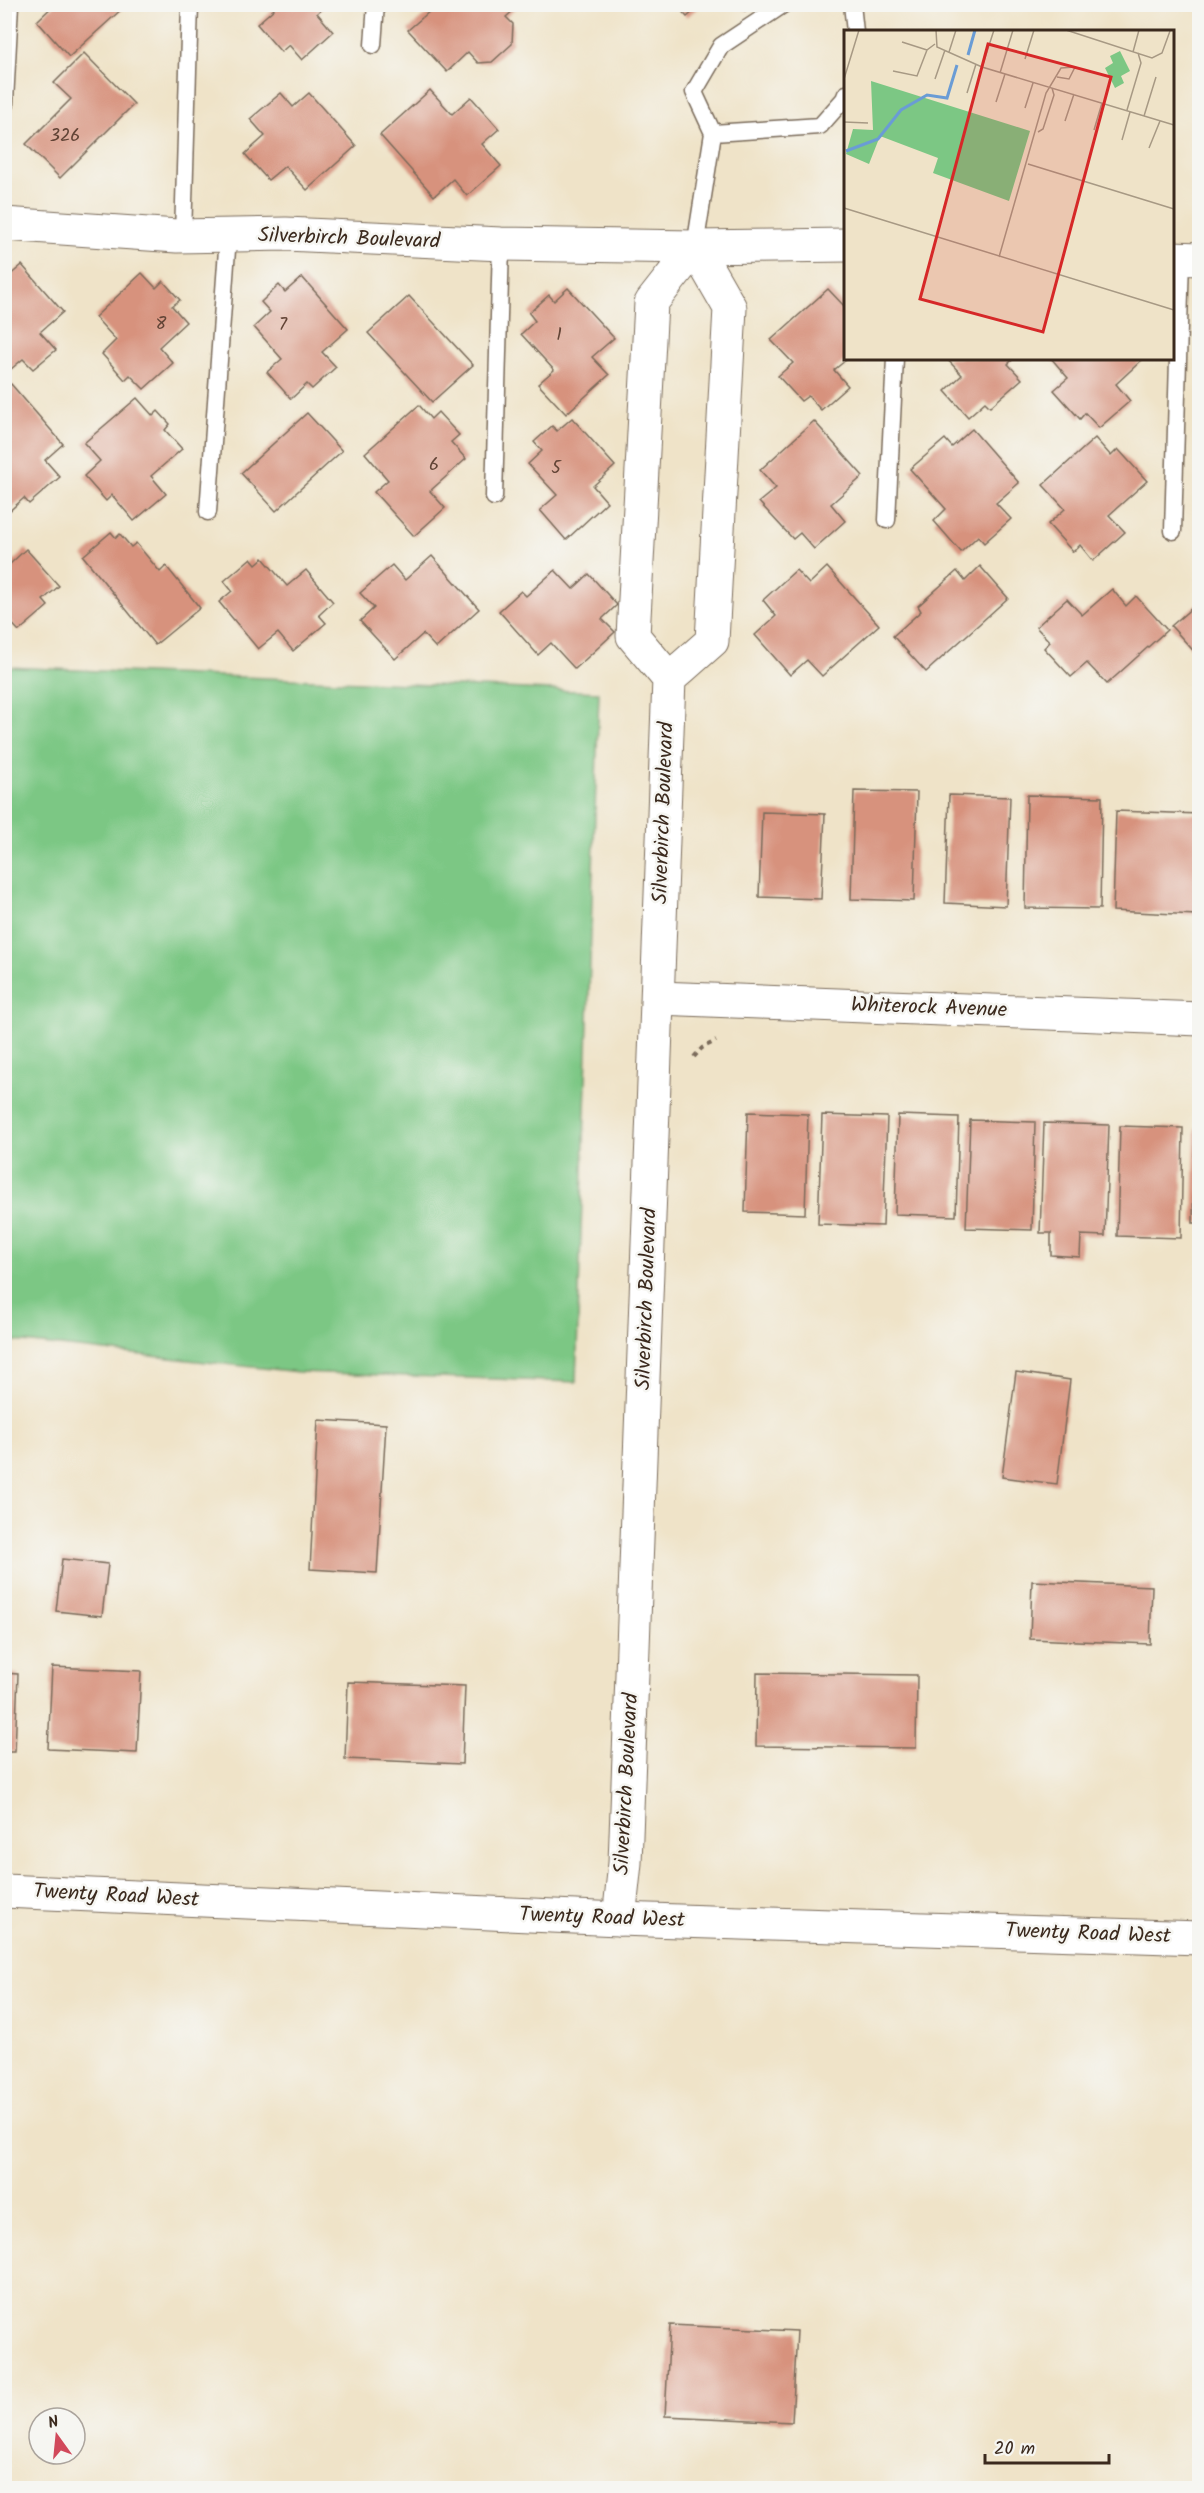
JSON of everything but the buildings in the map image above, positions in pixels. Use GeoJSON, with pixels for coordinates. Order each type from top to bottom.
{"type":"FeatureCollection","features":[{"type":"Feature","properties":{"kind":"street","name":"Silverbirch Boulevard"},"geometry":{"type":"LineString","coordinates":[[4,224],[183,235],[286,234],[501,244],[695,247],[844,245]]}},
{"type":"Feature","properties":{"kind":"street"},"geometry":{"type":"LineString","coordinates":[[695,247],[730,308],[712,641],[669,678],[633,636],[651,303],[695,247]]}},
{"type":"Feature","properties":{"kind":"street","name":"Silverbirch Boulevard"},"geometry":{"type":"LineString","coordinates":[[619,1919],[625,1863],[669,678]]}},
{"type":"Feature","properties":{"kind":"street","name":"Whiterock Avenue"},"geometry":{"type":"LineString","coordinates":[[658,998],[1200,1018]]}},
{"type":"Feature","properties":{"kind":"street","name":"Twenty Road West"},"geometry":{"type":"LineString","coordinates":[[4,1891],[619,1919],[1200,1938]]}},
{"type":"Feature","properties":{"kind":"lane"},"geometry":{"type":"LineString","coordinates":[[4,121],[10,4]]}},
{"type":"Feature","properties":{"kind":"lane"},"geometry":{"type":"LineString","coordinates":[[183,235],[190,4]]}},
{"type":"Feature","properties":{"kind":"lane"},"geometry":{"type":"LineString","coordinates":[[373,45],[376,4]]}},
{"type":"Feature","properties":{"kind":"lane"},"geometry":{"type":"LineString","coordinates":[[695,247],[713,134],[694,92],[721,46],[784,4]]}},
{"type":"Feature","properties":{"kind":"lane"},"geometry":{"type":"LineString","coordinates":[[852,4],[855,30]]}},
{"type":"Feature","properties":{"kind":"lane"},"geometry":{"type":"LineString","coordinates":[[713,134],[820,126],[844,99]]}},
{"type":"Feature","properties":{"kind":"lane"},"geometry":{"type":"LineString","coordinates":[[208,512],[228,236]]}},
{"type":"Feature","properties":{"kind":"lane"},"geometry":{"type":"LineString","coordinates":[[494,497],[501,244]]}},
{"type":"Feature","properties":{"kind":"lane"},"geometry":{"type":"LineString","coordinates":[[1173,531],[1184,259]]}},
{"type":"Feature","properties":{"kind":"lane"},"geometry":{"type":"LineString","coordinates":[[886,520],[895,360]]}},
{"type":"Feature","properties":{"kind":"green space"},"geometry":{"type":"Polygon","coordinates":[[[5,667],[599,692],[576,1382],[298,1372],[5,1340],[5,667]]]}}]}
